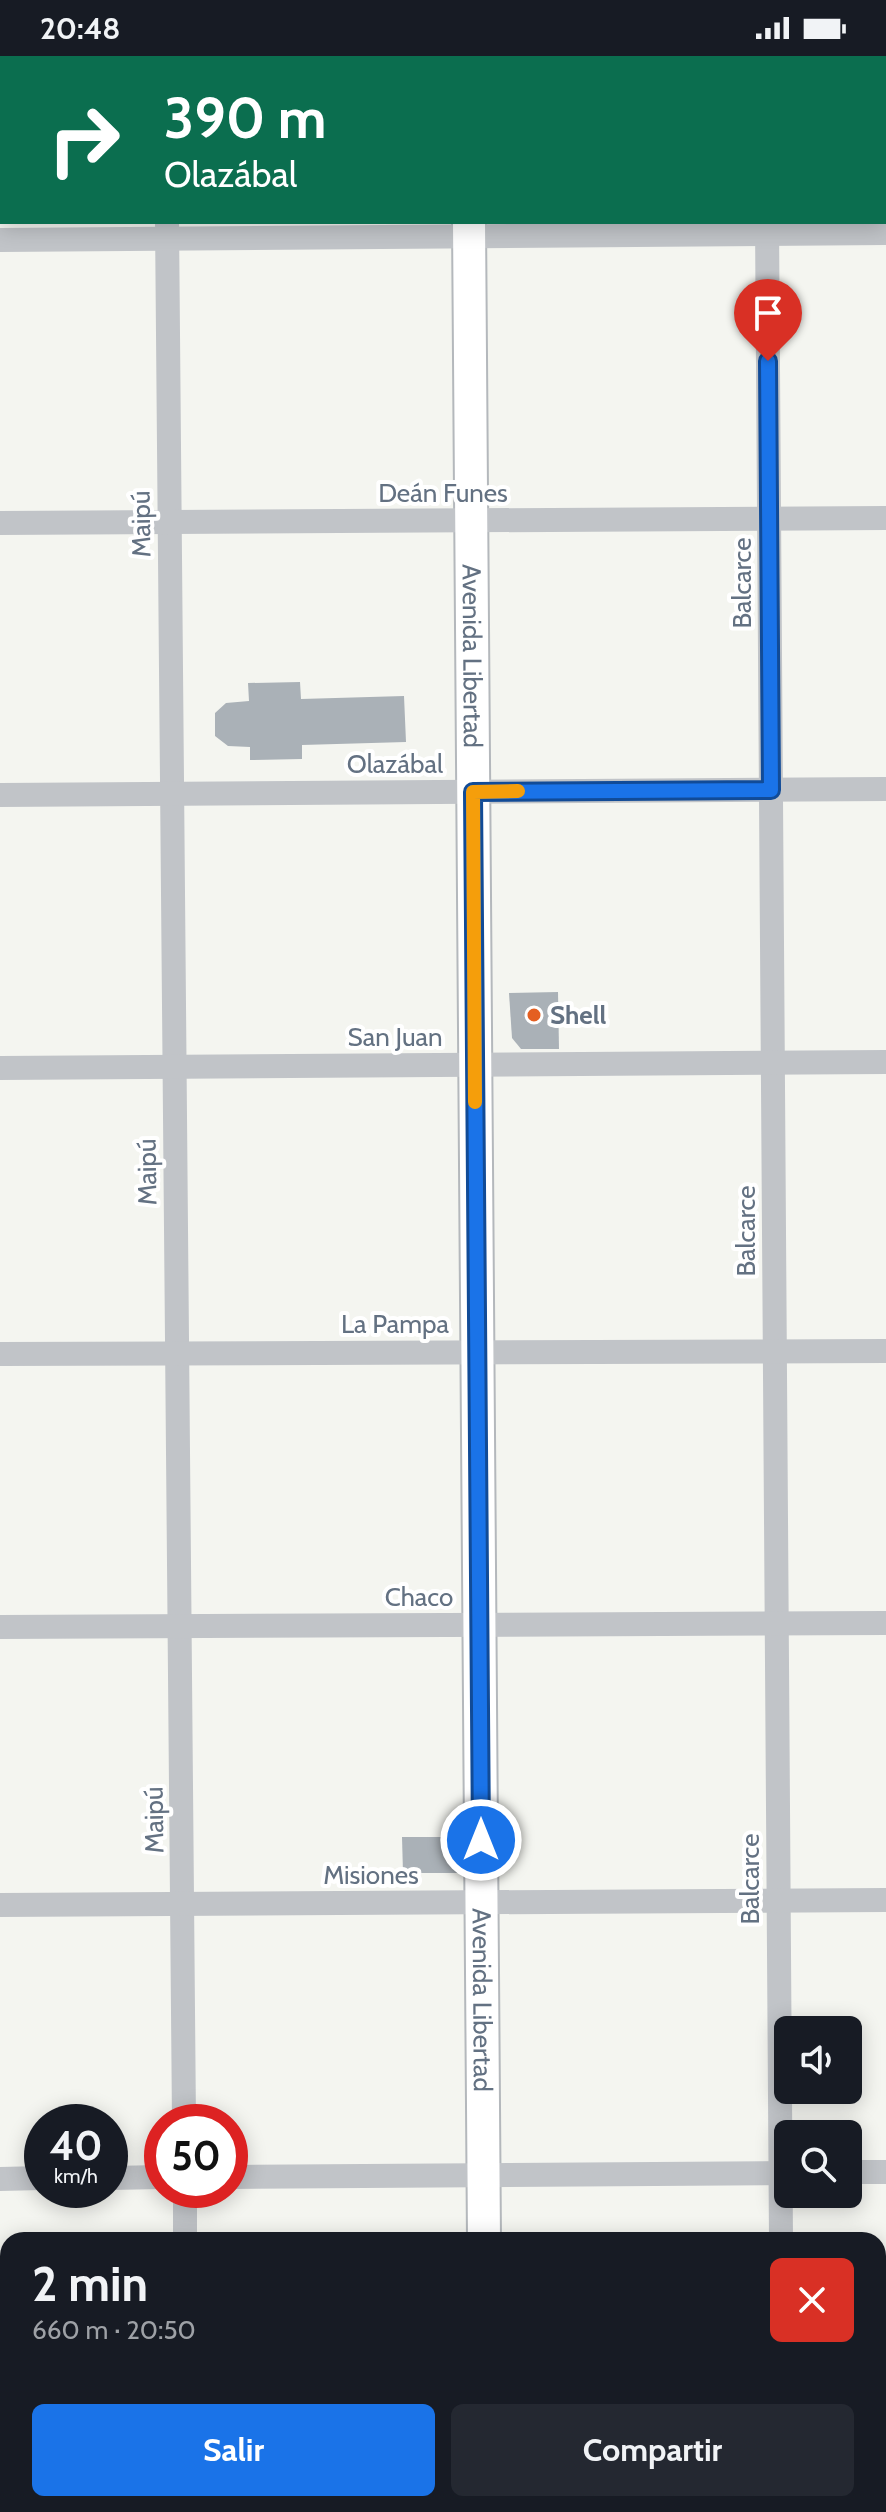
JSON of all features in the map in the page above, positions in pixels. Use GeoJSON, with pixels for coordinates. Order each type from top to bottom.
{"type":"FeatureCollection","features":[{"type":"Feature","properties":{"kind":"main road","name":"Avenida Libertad"},"geometry":{"type":"LineString","coordinates":[[469,229],[484,2232]]}},
{"type":"Feature","properties":{"kind":"street"},"geometry":{"type":"LineString","coordinates":[[0,240],[167,230],[767,228],[886,233]]}},
{"type":"Feature","properties":{"kind":"street","name":"Balcarce"},"geometry":{"type":"LineString","coordinates":[[767,228],[778,1900],[783,2120]]}},
{"type":"Feature","properties":{"kind":"street","name":"Maipú"},"geometry":{"type":"LineString","coordinates":[[167,230],[184,2104]]}},
{"type":"Feature","properties":{"kind":"street","name":"Deán Funes"},"geometry":{"type":"LineString","coordinates":[[0,523],[886,518]]}},
{"type":"Feature","properties":{"kind":"street","name":"Olazábal"},"geometry":{"type":"LineString","coordinates":[[0,795],[886,789]]}},
{"type":"Feature","properties":{"kind":"street","name":"San Juan"},"geometry":{"type":"LineString","coordinates":[[0,1068],[886,1062]]}},
{"type":"Feature","properties":{"kind":"street","name":"La Pampa"},"geometry":{"type":"LineString","coordinates":[[0,1354],[886,1351]]}},
{"type":"Feature","properties":{"kind":"street","name":"Chaco"},"geometry":{"type":"LineString","coordinates":[[0,1627],[886,1623]]}},
{"type":"Feature","properties":{"kind":"street","name":"Misiones"},"geometry":{"type":"LineString","coordinates":[[0,1905],[886,1900]]}},
{"type":"Feature","properties":{"kind":"street"},"geometry":{"type":"LineString","coordinates":[[862,2172],[886,2172]]}},
{"type":"Feature","properties":{"kind":"street"},"geometry":{"type":"LineString","coordinates":[[248,2177],[774,2173]]}},
{"type":"Feature","properties":{"kind":"street"},"geometry":{"type":"LineString","coordinates":[[0,2179],[24,2178]]}},
{"type":"Feature","properties":{"kind":"street"},"geometry":{"type":"LineString","coordinates":[[185,2208],[185,2232]]}},
{"type":"Feature","properties":{"kind":"street","name":"Balcarce"},"geometry":{"type":"LineString","coordinates":[[781,2232],[782,2208]]}},
{"type":"Feature","properties":{"kind":"building"},"geometry":{"type":"Polygon","coordinates":[[[300,682],[301,699],[404,696],[406,742],[302,745],[302,759],[250,760],[250,747],[228,746],[215,736],[215,713],[226,703],[249,701],[248,683],[300,682]]]}},
{"type":"Feature","properties":{"kind":"building","name":"Shell"},"geometry":{"type":"Polygon","coordinates":[[[558,992],[559,1049],[521,1049],[512,1038],[509,993],[558,992]]]}},
{"type":"Feature","properties":{"kind":"building"},"geometry":{"type":"Polygon","coordinates":[[[402,1837],[462,1837],[462,1873],[403,1873],[402,1837]]]}},
{"type":"Feature","properties":{"kind":"slow traffic"},"geometry":{"type":"LineString","coordinates":[[475,1102],[473,792],[518,791]]}},
{"type":"Feature","properties":{"kind":"place","name":"Shell"},"geometry":{"type":"Point","coordinates":[534,1015]}},
{"type":"Feature","properties":{"kind":"route"},"geometry":{"type":"LineString","coordinates":[[481,1840],[473,792],[771,790],[768,361]]}}]}
